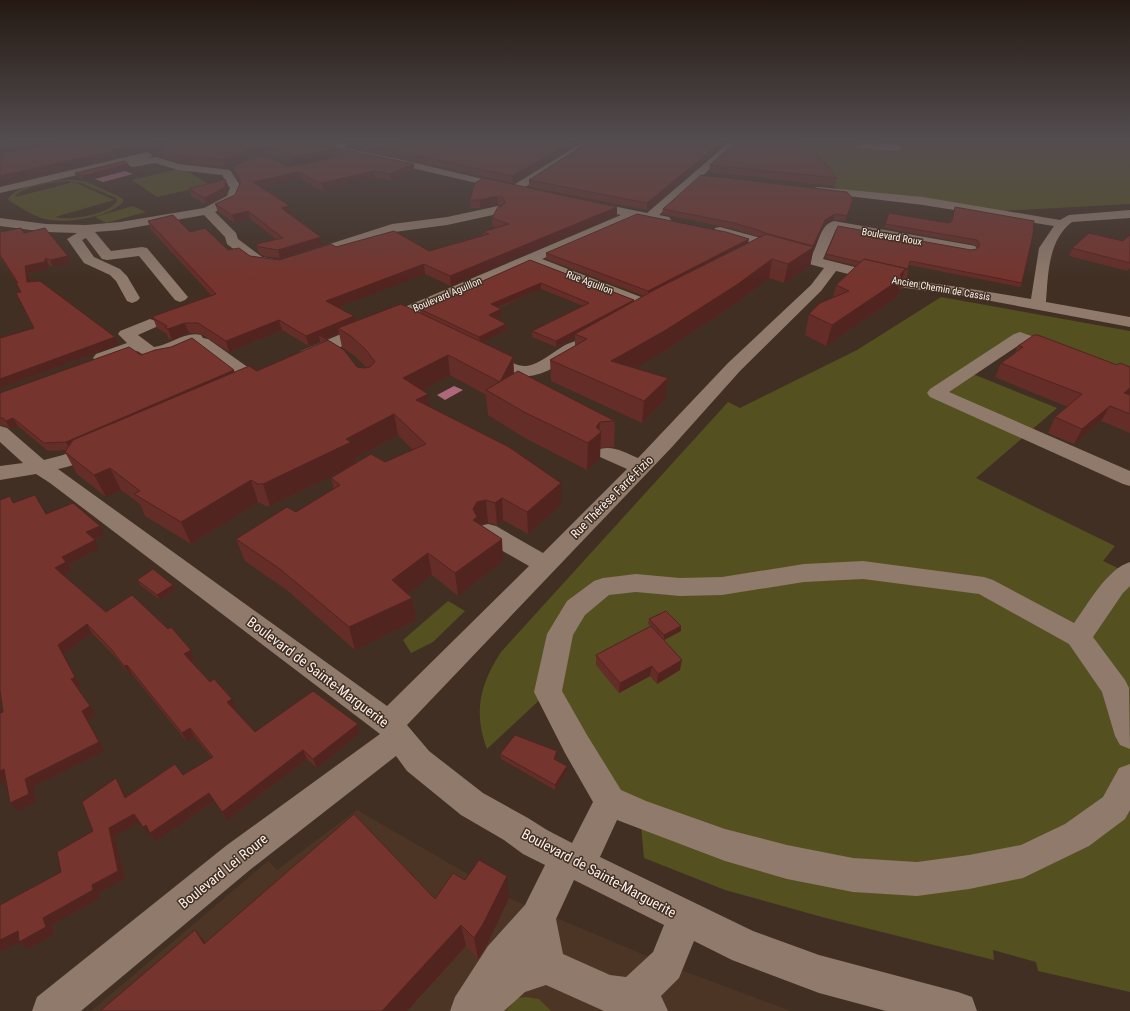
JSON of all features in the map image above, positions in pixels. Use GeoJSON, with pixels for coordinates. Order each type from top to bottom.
{"type":"FeatureCollection","features":[{"type":"Feature","properties":{"kind":"street"},"geometry":{"type":"LineString","coordinates":[[0,190],[12,187]]}},
{"type":"Feature","properties":{"kind":"street"},"geometry":{"type":"LineString","coordinates":[[0,222],[46,228],[87,230],[150,222],[207,211],[232,198],[235,187]]}},
{"type":"Feature","properties":{"kind":"street"},"geometry":{"type":"LineString","coordinates":[[507,187],[530,192]]}},
{"type":"Feature","properties":{"kind":"street"},"geometry":{"type":"LineString","coordinates":[[649,217],[684,187]]}},
{"type":"Feature","properties":{"kind":"street"},"geometry":{"type":"LineString","coordinates":[[809,189],[923,201],[1062,224]]}},
{"type":"Feature","properties":{"kind":"street"},"geometry":{"type":"LineString","coordinates":[[575,202],[680,223]]}},
{"type":"Feature","properties":{"kind":"street"},"geometry":{"type":"LineString","coordinates":[[207,211],[231,236],[232,241],[258,261],[280,264],[392,228],[447,221],[498,210]]}},
{"type":"Feature","properties":{"kind":"street","name":"Boulevard Aguillon"},"geometry":{"type":"LineString","coordinates":[[297,360],[634,214]]}},
{"type":"Feature","properties":{"kind":"street"},"geometry":{"type":"LineString","coordinates":[[1038,306],[1046,248],[1062,224],[1069,218],[1130,214]]}},
{"type":"Feature","properties":{"kind":"street","name":"Boulevard Roux"},"geometry":{"type":"LineString","coordinates":[[813,261],[818,258],[830,228],[834,225],[970,250]]}},
{"type":"Feature","properties":{"kind":"street","name":"Ancien Chemin de Cassis"},"geometry":{"type":"LineString","coordinates":[[708,228],[740,236],[770,249],[906,284],[959,291],[1130,322]]}},
{"type":"Feature","properties":{"kind":"street"},"geometry":{"type":"LineString","coordinates":[[87,230],[107,256],[142,251],[180,297]]}},
{"type":"Feature","properties":{"kind":"street"},"geometry":{"type":"LineString","coordinates":[[87,230],[74,239],[89,260],[114,272],[122,279],[132,298]]}},
{"type":"Feature","properties":{"kind":"street"},"geometry":{"type":"LineString","coordinates":[[750,252],[764,246]]}},
{"type":"Feature","properties":{"kind":"street","name":"Rue Aguillon"},"geometry":{"type":"LineString","coordinates":[[530,259],[656,302],[632,315]]}},
{"type":"Feature","properties":{"kind":"street","name":"Rue Thérèse Farré-Fizio"},"geometry":{"type":"LineString","coordinates":[[394,731],[545,565],[641,467],[734,367],[816,288],[833,266]]}},
{"type":"Feature","properties":{"kind":"street"},"geometry":{"type":"LineString","coordinates":[[402,314],[423,324]]}},
{"type":"Feature","properties":{"kind":"street"},"geometry":{"type":"LineString","coordinates":[[150,324],[126,334],[149,351],[154,352],[199,341],[261,375],[235,386]]}},
{"type":"Feature","properties":{"kind":"street"},"geometry":{"type":"LineString","coordinates":[[1071,356],[1020,337],[936,393],[1130,479]]}},
{"type":"Feature","properties":{"kind":"street"},"geometry":{"type":"LineString","coordinates":[[472,348],[514,368],[524,371],[535,369],[587,340]]}},
{"type":"Feature","properties":{"kind":"street"},"geometry":{"type":"LineString","coordinates":[[88,363],[140,344]]}},
{"type":"Feature","properties":{"kind":"street"},"geometry":{"type":"LineString","coordinates":[[326,347],[345,358]]}},
{"type":"Feature","properties":{"kind":"street","name":"Boulevard de Sainte-Marguerite"},"geometry":{"type":"LineString","coordinates":[[0,432],[40,467],[58,478],[394,731],[418,761],[472,804],[516,829],[535,842],[573,862],[745,947],[819,974],[958,1011]]}},
{"type":"Feature","properties":{"kind":"street"},"geometry":{"type":"LineString","coordinates":[[0,473],[40,467],[69,460],[117,439]]}},
{"type":"Feature","properties":{"kind":"street"},"geometry":{"type":"LineString","coordinates":[[607,453],[641,467]]}},
{"type":"Feature","properties":{"kind":"street"},"geometry":{"type":"LineString","coordinates":[[488,532],[545,565]]}},
{"type":"Feature","properties":{"kind":"street"},"geometry":{"type":"LineString","coordinates":[[1130,736],[1115,688],[1078,637],[984,586],[863,570],[804,573],[722,586],[680,587],[636,583],[603,586],[576,608],[560,634],[548,692],[576,744],[610,801],[640,815],[711,840],[787,862],[853,875],[917,879],[969,872],[1023,861],[1077,836],[1114,808],[1130,778]]}},
{"type":"Feature","properties":{"kind":"street"},"geometry":{"type":"LineString","coordinates":[[1078,637],[1114,587],[1130,571]]}},
{"type":"Feature","properties":{"kind":"street","name":"Boulevard Lei Roure"},"geometry":{"type":"LineString","coordinates":[[51,1011],[394,731]]}},
{"type":"Feature","properties":{"kind":"street"},"geometry":{"type":"LineString","coordinates":[[469,1011],[501,959],[538,918],[610,801]]}},
{"type":"Feature","properties":{"kind":"street"},"geometry":{"type":"LineString","coordinates":[[538,918],[547,966]]}},
{"type":"Feature","properties":{"kind":"street"},"geometry":{"type":"LineString","coordinates":[[474,1011],[514,977],[547,966],[609,994],[641,1004],[666,965],[685,918]]}},
{"type":"Feature","properties":{"kind":"shaded area"},"geometry":{"type":"Polygon","coordinates":[[[31,187],[19,193],[15,197],[54,187],[86,187],[114,200],[55,217],[61,218],[88,216],[105,210],[117,201],[116,198],[91,187],[98,187],[120,197],[123,199],[123,202],[116,208],[97,216],[63,221],[45,219],[32,214],[8,199],[13,193],[21,189],[31,187]]]}},
{"type":"Feature","properties":{"kind":"shaded area"},"geometry":{"type":"Polygon","coordinates":[[[143,187],[200,187],[157,197],[143,187]]]}},
{"type":"Feature","properties":{"kind":"shaded area"},"geometry":{"type":"Polygon","coordinates":[[[835,187],[1130,187],[1130,204],[1001,211],[837,190],[835,187]]]}},
{"type":"Feature","properties":{"kind":"shaded area"},"geometry":{"type":"Polygon","coordinates":[[[133,206],[146,212],[106,223],[95,217],[133,206]]]}},
{"type":"Feature","properties":{"kind":"shaded area"},"geometry":{"type":"Polygon","coordinates":[[[941,297],[1130,331],[1130,373],[1016,333],[963,370],[1057,408],[976,478],[1115,546],[1103,561],[1130,574],[1130,992],[1038,971],[1036,962],[993,950],[994,960],[822,917],[725,890],[644,858],[640,815],[610,801],[548,692],[487,749],[483,736],[480,723],[481,699],[488,675],[501,652],[728,402],[740,408],[857,350],[941,297]]]}},
{"type":"Feature","properties":{"kind":"shaded area"},"geometry":{"type":"Polygon","coordinates":[[[454,386],[463,390],[445,400],[437,395],[454,386]]]}},
{"type":"Feature","properties":{"kind":"shaded area"},"geometry":{"type":"Polygon","coordinates":[[[448,601],[465,611],[433,642],[411,653],[403,640],[448,601]]]}},
{"type":"Feature","properties":{"kind":"shaded area"},"geometry":{"type":"Polygon","coordinates":[[[357,810],[511,899],[678,969],[791,1011],[91,1011],[268,861],[277,870],[357,810]]]}},
{"type":"Feature","properties":{"kind":"shaded area"},"geometry":{"type":"Polygon","coordinates":[[[526,997],[539,999],[551,1011],[506,1011],[517,998],[526,997]]]}},
{"type":"Feature","properties":{"kind":"building"},"geometry":{"type":"Polygon","coordinates":[[[196,187],[224,187],[204,198],[189,189],[196,187]]]}},
{"type":"Feature","properties":{"kind":"building"},"geometry":{"type":"Polygon","coordinates":[[[238,187],[261,187],[290,206],[281,208],[321,237],[278,250],[260,247],[256,244],[283,238],[248,211],[232,215],[215,204],[235,195],[238,187]]]}},
{"type":"Feature","properties":{"kind":"building"},"geometry":{"type":"Polygon","coordinates":[[[474,187],[526,187],[617,207],[450,276],[424,264],[326,301],[354,316],[306,336],[279,320],[226,341],[198,323],[185,323],[168,329],[165,327],[167,326],[153,318],[154,316],[216,294],[148,221],[173,215],[190,232],[205,228],[228,250],[239,248],[250,256],[279,260],[331,244],[336,247],[394,231],[429,251],[489,234],[483,232],[509,224],[492,218],[498,207],[502,206],[505,202],[502,197],[497,196],[480,200],[470,200],[474,187]]]}},
{"type":"Feature","properties":{"kind":"building"},"geometry":{"type":"Polygon","coordinates":[[[566,187],[666,187],[647,203],[566,187]]]}},
{"type":"Feature","properties":{"kind":"building"},"geometry":{"type":"Polygon","coordinates":[[[687,187],[806,187],[847,192],[853,199],[847,216],[835,214],[825,220],[813,246],[734,223],[663,209],[687,187]]]}},
{"type":"Feature","properties":{"kind":"building"},"geometry":{"type":"Polygon","coordinates":[[[955,207],[1034,221],[1033,235],[1022,283],[910,261],[908,269],[864,259],[860,262],[826,254],[838,226],[971,250],[977,249],[980,245],[977,240],[885,224],[889,213],[948,223],[952,221],[955,207]]]}},
{"type":"Feature","properties":{"kind":"building"},"geometry":{"type":"Polygon","coordinates":[[[637,214],[726,232],[749,239],[648,291],[546,253],[637,214]]]}},
{"type":"Feature","properties":{"kind":"building"},"geometry":{"type":"Polygon","coordinates":[[[21,228],[24,233],[45,228],[68,256],[50,260],[46,258],[44,262],[25,266],[27,282],[40,281],[115,337],[0,379],[0,338],[34,328],[16,293],[21,292],[16,283],[18,283],[0,255],[0,232],[21,228]]]}},
{"type":"Feature","properties":{"kind":"building"},"geometry":{"type":"Polygon","coordinates":[[[1089,233],[1123,241],[1130,235],[1130,263],[1072,248],[1089,233]]]}},
{"type":"Feature","properties":{"kind":"building"},"geometry":{"type":"Polygon","coordinates":[[[766,234],[814,247],[788,264],[772,259],[738,284],[666,330],[611,361],[668,378],[644,401],[550,360],[587,339],[575,334],[656,289],[766,234]]]}},
{"type":"Feature","properties":{"kind":"building"},"geometry":{"type":"Polygon","coordinates":[[[864,259],[909,269],[905,269],[900,275],[902,278],[832,325],[809,314],[820,303],[849,291],[836,285],[864,259]]]}},
{"type":"Feature","properties":{"kind":"building"},"geometry":{"type":"Polygon","coordinates":[[[530,260],[634,300],[556,341],[532,331],[589,303],[541,283],[491,304],[501,309],[489,315],[506,324],[479,337],[420,309],[530,260]]]}},
{"type":"Feature","properties":{"kind":"building"},"geometry":{"type":"Polygon","coordinates":[[[401,304],[513,357],[500,382],[448,355],[403,378],[428,394],[416,400],[509,447],[561,483],[527,512],[502,498],[495,503],[486,500],[477,502],[473,509],[477,517],[473,520],[502,539],[455,573],[428,553],[392,580],[412,598],[349,627],[280,569],[236,539],[287,507],[296,512],[340,485],[331,478],[371,454],[385,462],[426,444],[394,414],[346,439],[351,442],[263,484],[258,484],[251,480],[181,522],[134,494],[140,491],[110,468],[94,475],[65,452],[73,440],[249,366],[257,371],[328,340],[344,350],[357,367],[370,367],[375,362],[366,350],[352,337],[338,328],[401,304]]]}},
{"type":"Feature","properties":{"kind":"building"},"geometry":{"type":"Polygon","coordinates":[[[1034,335],[1038,335],[1117,365],[1120,363],[1130,367],[1130,388],[1124,393],[1130,395],[1130,414],[1110,406],[1082,429],[1055,417],[1082,394],[1001,363],[1023,347],[1018,346],[1034,335]]]}},
{"type":"Feature","properties":{"kind":"building"},"geometry":{"type":"Polygon","coordinates":[[[192,338],[234,370],[66,442],[44,443],[13,418],[6,421],[3,418],[0,418],[0,393],[129,347],[141,355],[155,350],[171,347],[192,338]]]}},
{"type":"Feature","properties":{"kind":"building"},"geometry":{"type":"Polygon","coordinates":[[[518,371],[615,421],[600,422],[596,427],[601,432],[588,443],[524,412],[486,390],[518,371]]]}},
{"type":"Feature","properties":{"kind":"building"},"geometry":{"type":"Polygon","coordinates":[[[35,495],[46,514],[73,503],[100,526],[86,532],[95,540],[62,557],[66,562],[55,568],[106,612],[132,595],[168,629],[171,627],[191,650],[184,654],[210,682],[214,679],[232,699],[227,702],[255,732],[313,691],[358,724],[313,759],[303,750],[222,812],[209,793],[150,833],[146,825],[143,827],[134,814],[109,828],[118,871],[92,885],[93,890],[43,918],[46,927],[19,942],[18,931],[0,940],[0,905],[61,872],[57,852],[93,831],[82,802],[116,778],[125,798],[175,764],[183,775],[213,757],[190,728],[182,733],[127,665],[124,666],[112,650],[87,624],[58,645],[75,677],[71,679],[90,706],[82,711],[99,742],[25,779],[29,794],[10,803],[4,769],[0,771],[0,713],[3,712],[0,690],[0,500],[10,496],[13,503],[35,495]]]}},
{"type":"Feature","properties":{"kind":"building"},"geometry":{"type":"Polygon","coordinates":[[[153,569],[173,585],[157,595],[137,580],[153,569]]]}},
{"type":"Feature","properties":{"kind":"building"},"geometry":{"type":"Polygon","coordinates":[[[666,611],[681,626],[664,635],[649,619],[666,611]]]}},
{"type":"Feature","properties":{"kind":"building"},"geometry":{"type":"Polygon","coordinates":[[[651,626],[682,660],[658,674],[652,666],[620,683],[596,655],[651,626]]]}},
{"type":"Feature","properties":{"kind":"building"},"geometry":{"type":"Polygon","coordinates":[[[515,735],[557,751],[554,759],[567,766],[555,785],[500,754],[515,735]]]}},
{"type":"Feature","properties":{"kind":"building"},"geometry":{"type":"Polygon","coordinates":[[[354,814],[435,899],[453,873],[465,880],[479,860],[507,876],[483,924],[474,938],[461,925],[382,1011],[100,1011],[195,930],[204,944],[354,814]]]}}]}
